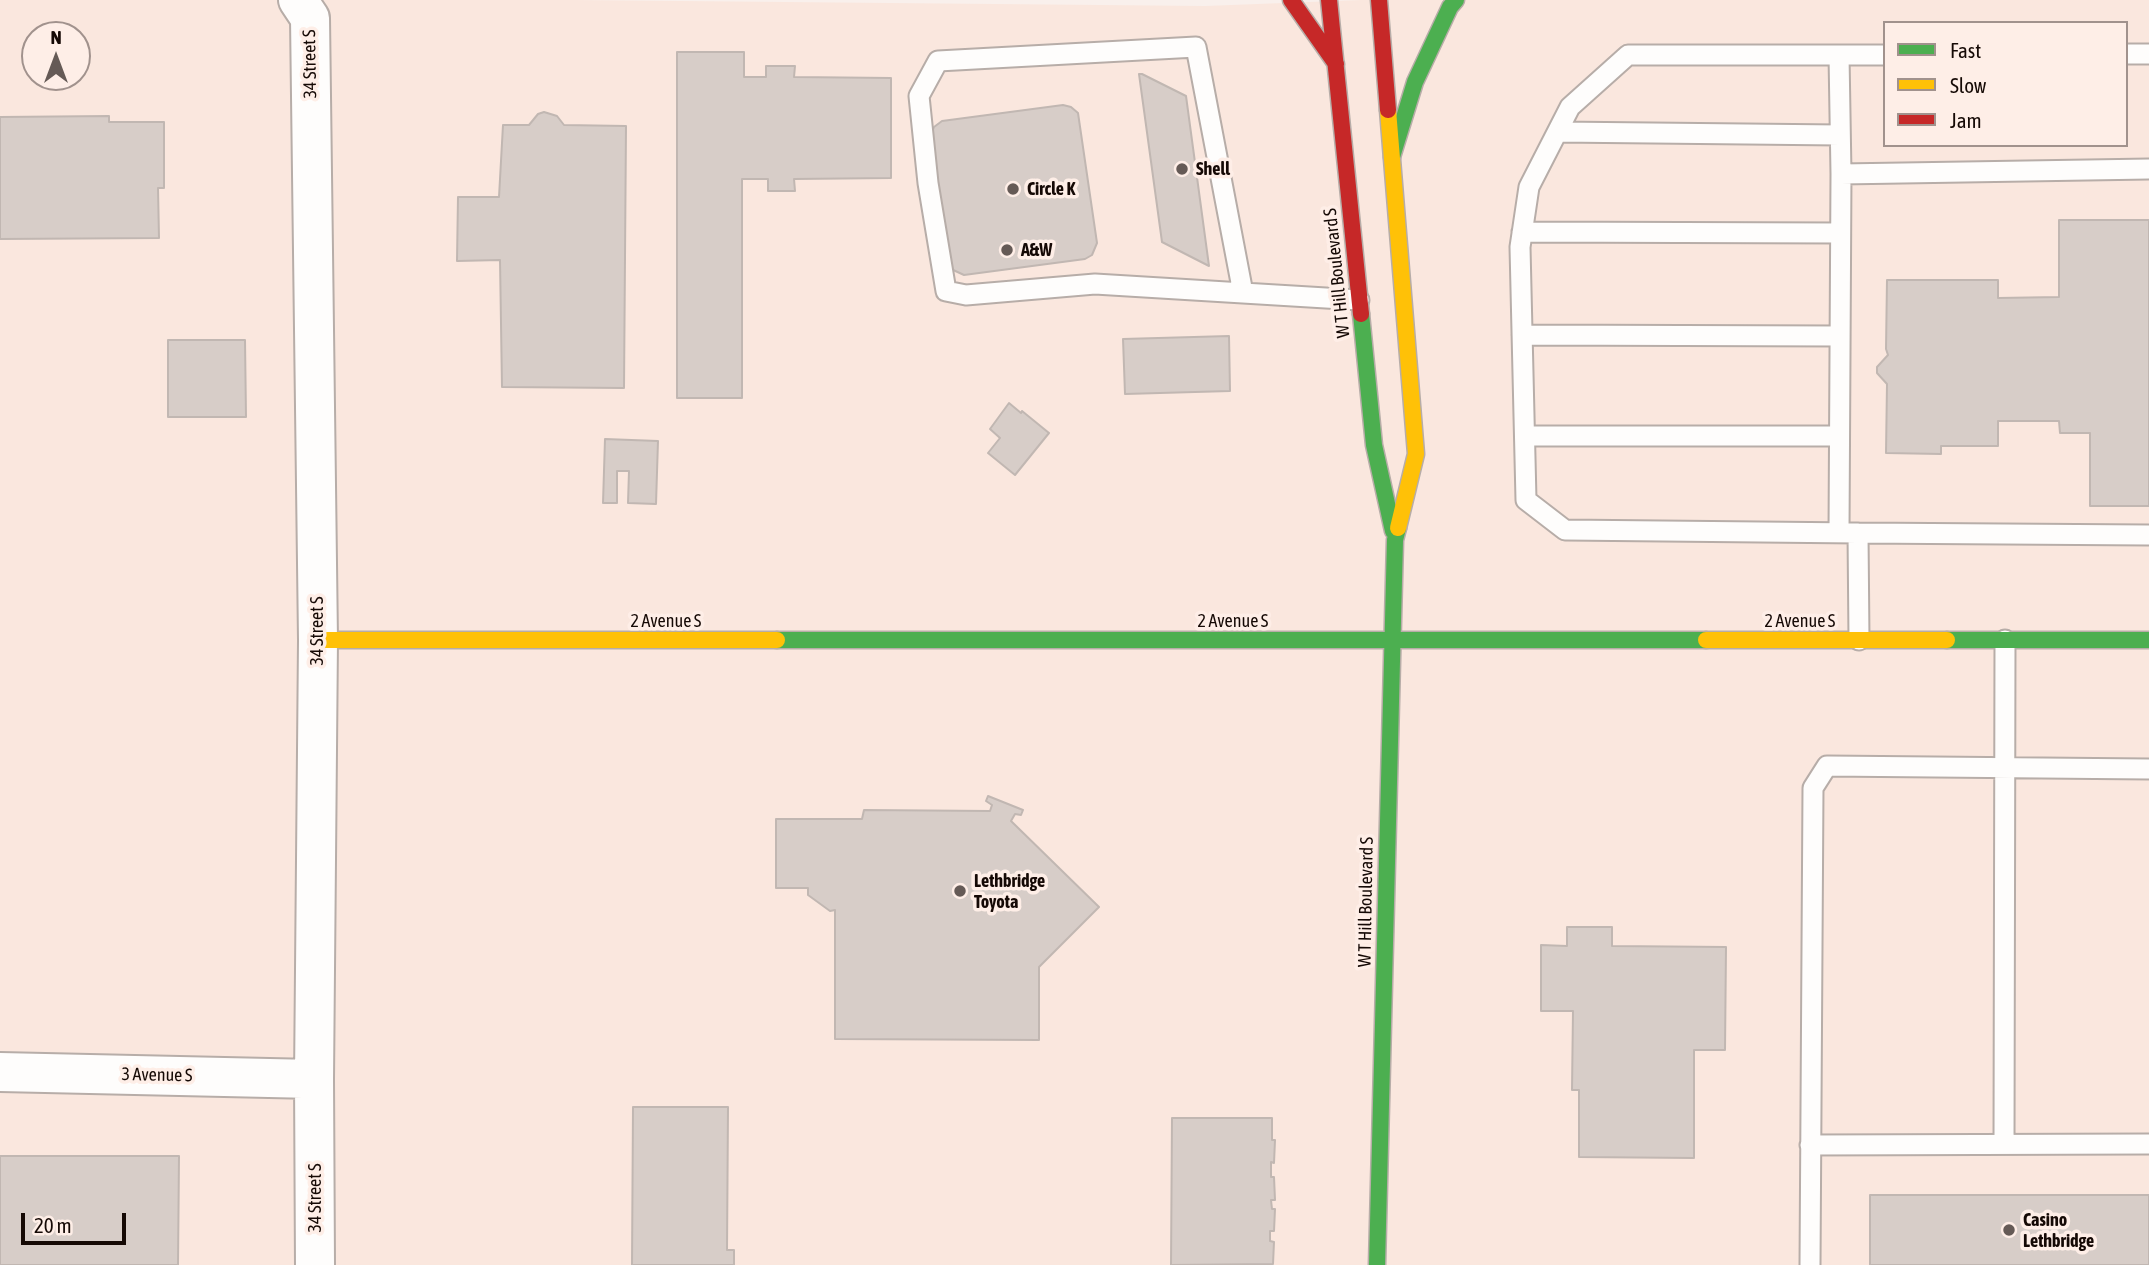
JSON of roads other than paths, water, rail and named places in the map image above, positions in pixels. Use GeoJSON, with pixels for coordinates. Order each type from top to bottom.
{"type":"FeatureCollection","features":[{"type":"Feature","properties":{"kind":"main road"},"geometry":{"type":"LineString","coordinates":[[1291,0],[1336,64]]}},
{"type":"Feature","properties":{"kind":"main road","name":"W T Hill Boulevard S"},"geometry":{"type":"LineString","coordinates":[[1329,0],[1374,445],[1395,540]]}},
{"type":"Feature","properties":{"kind":"main road","name":"W T Hill Boulevard S"},"geometry":{"type":"LineString","coordinates":[[1377,1265],[1395,540],[1416,454],[1379,0]]}},
{"type":"Feature","properties":{"kind":"main road"},"geometry":{"type":"LineString","coordinates":[[1392,157],[1415,82],[1450,7],[1456,0]]}},
{"type":"Feature","properties":{"kind":"main road","name":"2 Avenue S"},"geometry":{"type":"LineString","coordinates":[[318,640],[2149,640]]}},
{"type":"Feature","properties":{"kind":"street","name":"34 Street S"},"geometry":{"type":"LineString","coordinates":[[298,0],[310,18],[318,640],[315,1265]]}},
{"type":"Feature","properties":{"kind":"street","name":"3 Avenue S"},"geometry":{"type":"LineString","coordinates":[[0,1072],[314,1079]]}},
{"type":"Feature","properties":{"kind":"lane"},"geometry":{"type":"LineString","coordinates":[[1243,293],[1196,47],[938,61],[919,96],[928,183],[946,291],[966,295],[1095,284],[1243,293],[1359,300]]}},
{"type":"Feature","properties":{"kind":"lane"},"geometry":{"type":"LineString","coordinates":[[2128,54],[2149,54]]}},
{"type":"Feature","properties":{"kind":"lane"},"geometry":{"type":"LineString","coordinates":[[1883,55],[1628,55],[1570,107],[1529,187],[1520,247],[1526,500],[1565,530],[2149,535]]}},
{"type":"Feature","properties":{"kind":"lane"},"geometry":{"type":"LineString","coordinates":[[1839,55],[1839,436],[1859,640]]}},
{"type":"Feature","properties":{"kind":"lane"},"geometry":{"type":"LineString","coordinates":[[1558,132],[1840,135]]}},
{"type":"Feature","properties":{"kind":"lane"},"geometry":{"type":"LineString","coordinates":[[1841,174],[2149,170]]}},
{"type":"Feature","properties":{"kind":"lane"},"geometry":{"type":"LineString","coordinates":[[1522,232],[1840,233]]}},
{"type":"Feature","properties":{"kind":"lane"},"geometry":{"type":"LineString","coordinates":[[1522,335],[1840,336]]}},
{"type":"Feature","properties":{"kind":"lane"},"geometry":{"type":"LineString","coordinates":[[1525,436],[1839,436]]}},
{"type":"Feature","properties":{"kind":"lane"},"geometry":{"type":"LineString","coordinates":[[2004,1144],[2005,640]]}},
{"type":"Feature","properties":{"kind":"lane"},"geometry":{"type":"LineString","coordinates":[[1810,1265],[1813,788],[1827,766],[2149,769]]}},
{"type":"Feature","properties":{"kind":"lane"},"geometry":{"type":"LineString","coordinates":[[1810,1145],[2149,1144]]}},
{"type":"Feature","properties":{"kind":"place","name":"Shell"},"geometry":{"type":"Point","coordinates":[1182,169]}},
{"type":"Feature","properties":{"kind":"place","name":"Circle K"},"geometry":{"type":"Point","coordinates":[1013,189]}},
{"type":"Feature","properties":{"kind":"place","name":"A&W"},"geometry":{"type":"Point","coordinates":[1007,250]}},
{"type":"Feature","properties":{"kind":"place","name":"Lethbridge Toyota"},"geometry":{"type":"Point","coordinates":[960,891]}},
{"type":"Feature","properties":{"kind":"place","name":"Casino Lethbridge"},"geometry":{"type":"Point","coordinates":[2009,1230]}}]}
